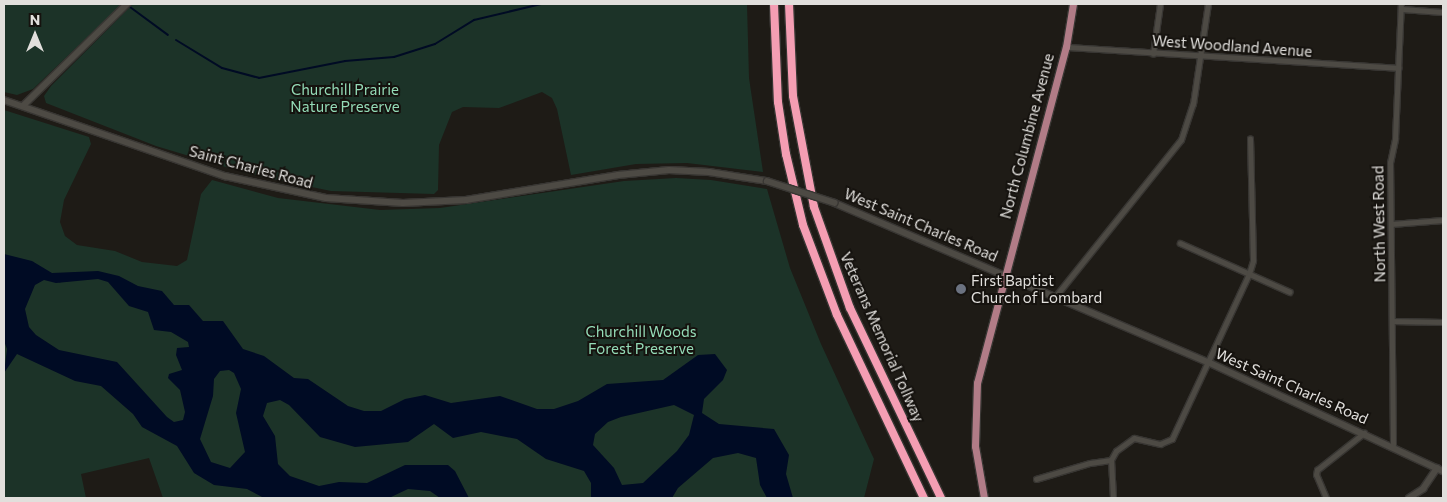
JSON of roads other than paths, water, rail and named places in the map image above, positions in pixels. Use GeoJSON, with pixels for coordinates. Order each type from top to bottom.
{"type":"FeatureCollection","features":[{"type":"Feature","properties":{"kind":"highway","name":"Veterans Memorial Tollway"},"geometry":{"type":"LineString","coordinates":[[774,4],[778,102],[787,162],[801,218],[836,315],[924,498]]}},
{"type":"Feature","properties":{"kind":"highway","name":"Veterans Memorial Tollway"},"geometry":{"type":"LineString","coordinates":[[789,4],[793,96],[814,207],[850,308],[941,498]]}},
{"type":"Feature","properties":{"kind":"main road"},"geometry":{"type":"LineString","coordinates":[[23,106],[127,4]]}},
{"type":"Feature","properties":{"kind":"main road","name":"North Columbine Avenue"},"geometry":{"type":"LineString","coordinates":[[984,498],[975,446],[977,383],[1066,47],[1073,4]]}},
{"type":"Feature","properties":{"kind":"main road","name":"Saint Charles Road"},"geometry":{"type":"LineString","coordinates":[[4,100],[219,174],[292,192],[403,203],[502,196]]}},
{"type":"Feature","properties":{"kind":"main road","name":"West Saint Charles Road"},"geometry":{"type":"LineString","coordinates":[[502,196],[648,172],[709,172],[767,181],[835,203],[1005,274],[1365,432],[1440,470]]}},
{"type":"Feature","properties":{"kind":"main road"},"geometry":{"type":"LineString","coordinates":[[1410,498],[1423,489],[1440,470]]}},
{"type":"Feature","properties":{"kind":"street"},"geometry":{"type":"LineString","coordinates":[[1152,54],[1160,4]]}},
{"type":"Feature","properties":{"kind":"street"},"geometry":{"type":"LineString","coordinates":[[1055,297],[1181,140],[1191,114],[1208,4]]}},
{"type":"Feature","properties":{"kind":"street"},"geometry":{"type":"LineString","coordinates":[[1401,7],[1443,12]]}},
{"type":"Feature","properties":{"kind":"street","name":"North West Road"},"geometry":{"type":"LineString","coordinates":[[1393,445],[1390,163],[1395,139],[1401,7]]}},
{"type":"Feature","properties":{"kind":"street","name":"West Woodland Avenue"},"geometry":{"type":"LineString","coordinates":[[1066,47],[1152,54],[1398,68]]}},
{"type":"Feature","properties":{"kind":"street"},"geometry":{"type":"LineString","coordinates":[[1113,498],[1111,460],[1120,446],[1129,440],[1140,438],[1160,444],[1172,439],[1249,274],[1253,261],[1250,139]]}},
{"type":"Feature","properties":{"kind":"street"},"geometry":{"type":"LineString","coordinates":[[1391,224],[1443,220]]}},
{"type":"Feature","properties":{"kind":"street"},"geometry":{"type":"LineString","coordinates":[[1180,243],[1290,292]]}},
{"type":"Feature","properties":{"kind":"street"},"geometry":{"type":"LineString","coordinates":[[1392,321],[1443,322]]}},
{"type":"Feature","properties":{"kind":"street"},"geometry":{"type":"LineString","coordinates":[[1326,498],[1316,475],[1317,470],[1365,432]]}},
{"type":"Feature","properties":{"kind":"street"},"geometry":{"type":"LineString","coordinates":[[1036,479],[1090,463],[1111,460]]}},
{"type":"Feature","properties":{"kind":"water"},"geometry":{"type":"Polygon","coordinates":[[[4,254],[32,261],[52,273],[98,271],[119,276],[138,286],[162,291],[174,305],[189,305],[203,321],[223,321],[243,349],[264,356],[294,378],[308,379],[348,406],[364,411],[381,411],[405,399],[425,395],[451,403],[500,396],[537,409],[554,409],[578,401],[607,384],[663,380],[698,355],[715,354],[727,370],[723,380],[704,399],[702,413],[719,424],[774,429],[789,455],[786,474],[793,498],[767,498],[760,485],[756,458],[738,453],[713,458],[678,488],[672,498],[591,498],[591,483],[584,471],[546,459],[517,439],[481,432],[453,438],[434,424],[408,442],[355,447],[320,437],[289,405],[280,400],[267,403],[263,416],[275,436],[278,464],[290,476],[319,486],[339,482],[367,483],[405,465],[448,465],[455,471],[469,498],[440,498],[430,491],[408,489],[389,498],[264,498],[247,489],[214,485],[194,473],[177,446],[142,427],[133,414],[101,386],[75,381],[17,354],[4,373],[7,349],[4,341],[4,254]],[[98,279],[56,283],[44,280],[35,285],[25,309],[29,327],[36,335],[59,350],[117,362],[167,417],[174,422],[183,420],[185,412],[180,390],[168,378],[169,374],[182,370],[176,355],[177,348],[189,347],[188,342],[171,332],[154,330],[148,312],[129,306],[108,282],[98,279]],[[229,370],[220,371],[214,379],[213,396],[200,439],[211,462],[230,468],[245,452],[236,413],[241,389],[234,373],[229,370]],[[674,405],[621,417],[608,422],[595,434],[593,445],[614,468],[622,485],[643,483],[677,451],[689,435],[694,415],[674,405]]]}},
{"type":"Feature","properties":{"kind":"waterway"},"geometry":{"type":"LineString","coordinates":[[176,40],[222,68],[259,78],[345,61],[394,57],[435,44],[474,20],[541,4]]}},
{"type":"Feature","properties":{"kind":"waterway"},"geometry":{"type":"LineString","coordinates":[[130,7],[168,35]]}},
{"type":"Feature","properties":{"kind":"place","name":"First Baptist Church of Lombard"},"geometry":{"type":"Point","coordinates":[961,289]}},
{"type":"Feature","properties":{"kind":"park label","name":"Churchill Prairie Nature Preserve"},"geometry":{"type":"Point","coordinates":[345,98]}},
{"type":"Feature","properties":{"kind":"park label","name":"Churchill Woods Forest Preserve"},"geometry":{"type":"Point","coordinates":[641,340]}}]}
